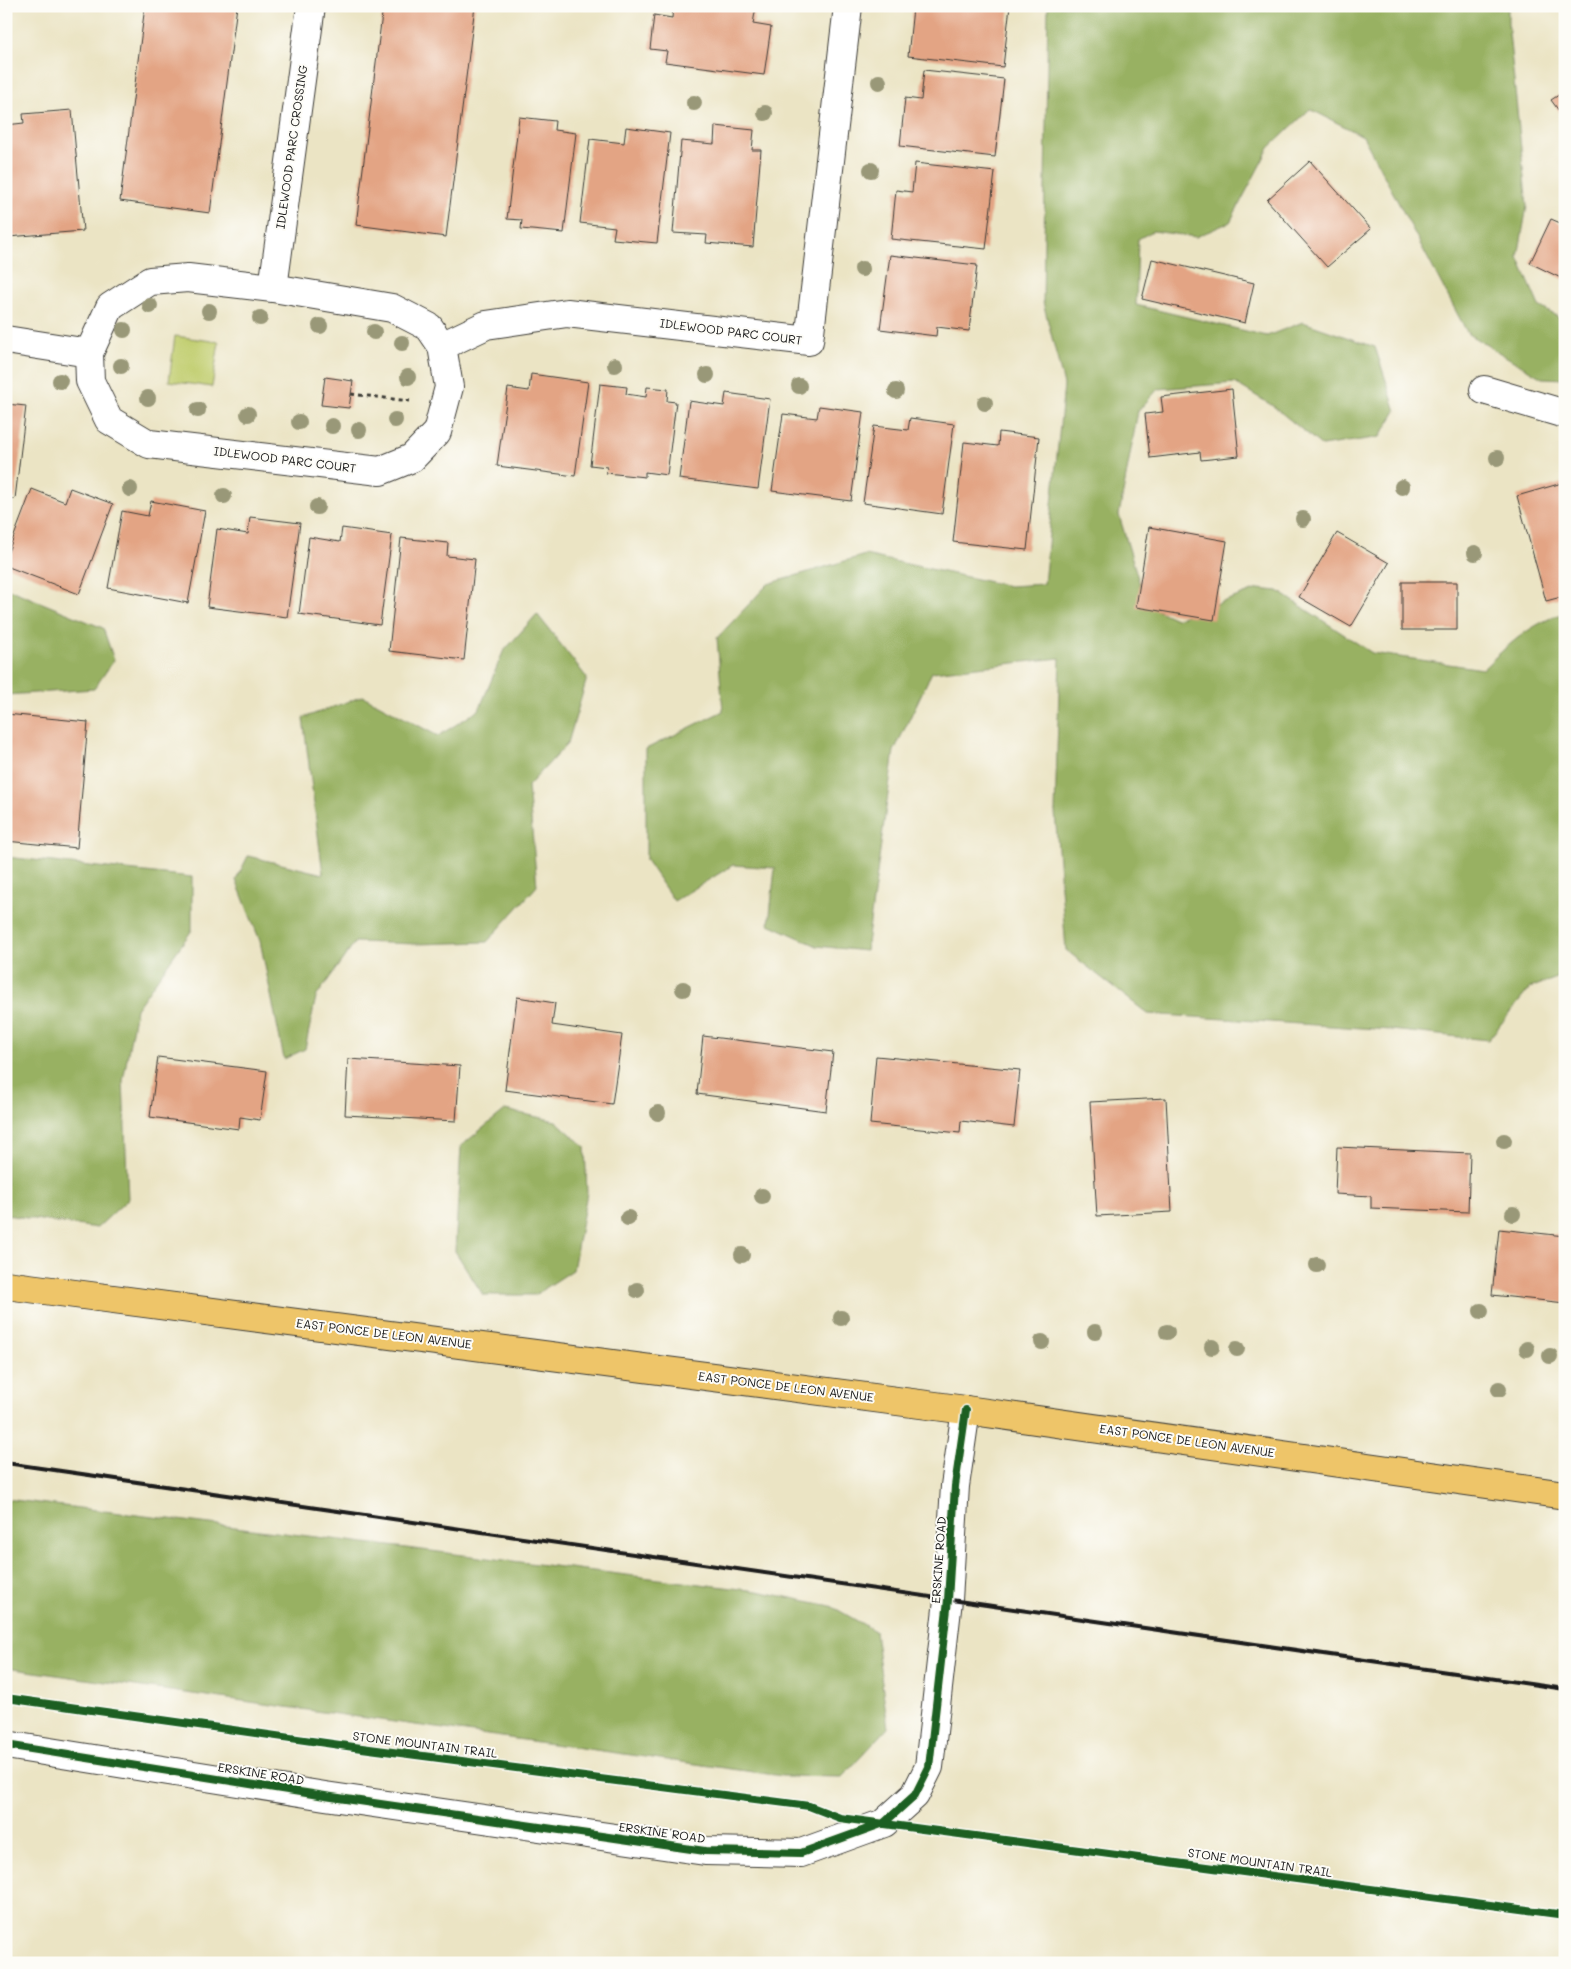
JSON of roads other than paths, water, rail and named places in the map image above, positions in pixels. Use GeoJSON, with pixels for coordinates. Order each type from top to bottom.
{"type":"FeatureCollection","features":[{"type":"Feature","properties":{"kind":"main road","name":"EAST PONCE DE LEON AVENUE"},"geometry":{"type":"LineString","coordinates":[[6,1285],[966,1410],[1565,1495]]}},
{"type":"Feature","properties":{"kind":"street","name":"IDLEWOOD PARC CROSSING"},"geometry":{"type":"LineString","coordinates":[[273,288],[311,6]]}},
{"type":"Feature","properties":{"kind":"street","name":"IDLEWOOD PARC COURT"},"geometry":{"type":"LineString","coordinates":[[442,346],[486,325],[567,313],[809,341],[848,6]]}},
{"type":"Feature","properties":{"kind":"street","name":"IDLEWOOD PARC COURT"},"geometry":{"type":"LineString","coordinates":[[188,278],[273,288],[392,308],[429,327],[442,346],[449,387],[437,432],[412,458],[380,470],[149,444],[110,420],[90,381],[89,353],[110,307],[150,281],[188,278]]}},
{"type":"Feature","properties":{"kind":"street"},"geometry":{"type":"LineString","coordinates":[[6,340],[89,353]]}},
{"type":"Feature","properties":{"kind":"street"},"geometry":{"type":"LineString","coordinates":[[1484,390],[1565,414]]}},
{"type":"Feature","properties":{"kind":"street","name":"ERSKINE ROAD"},"geometry":{"type":"LineString","coordinates":[[6,1745],[325,1796],[705,1851],[801,1853],[810,1850],[884,1823],[915,1795],[930,1767],[948,1600],[955,1486],[966,1410]]}},
{"type":"Feature","properties":{"kind":"railway"},"geometry":{"type":"LineString","coordinates":[[6,1463],[1565,1689]]}}]}
